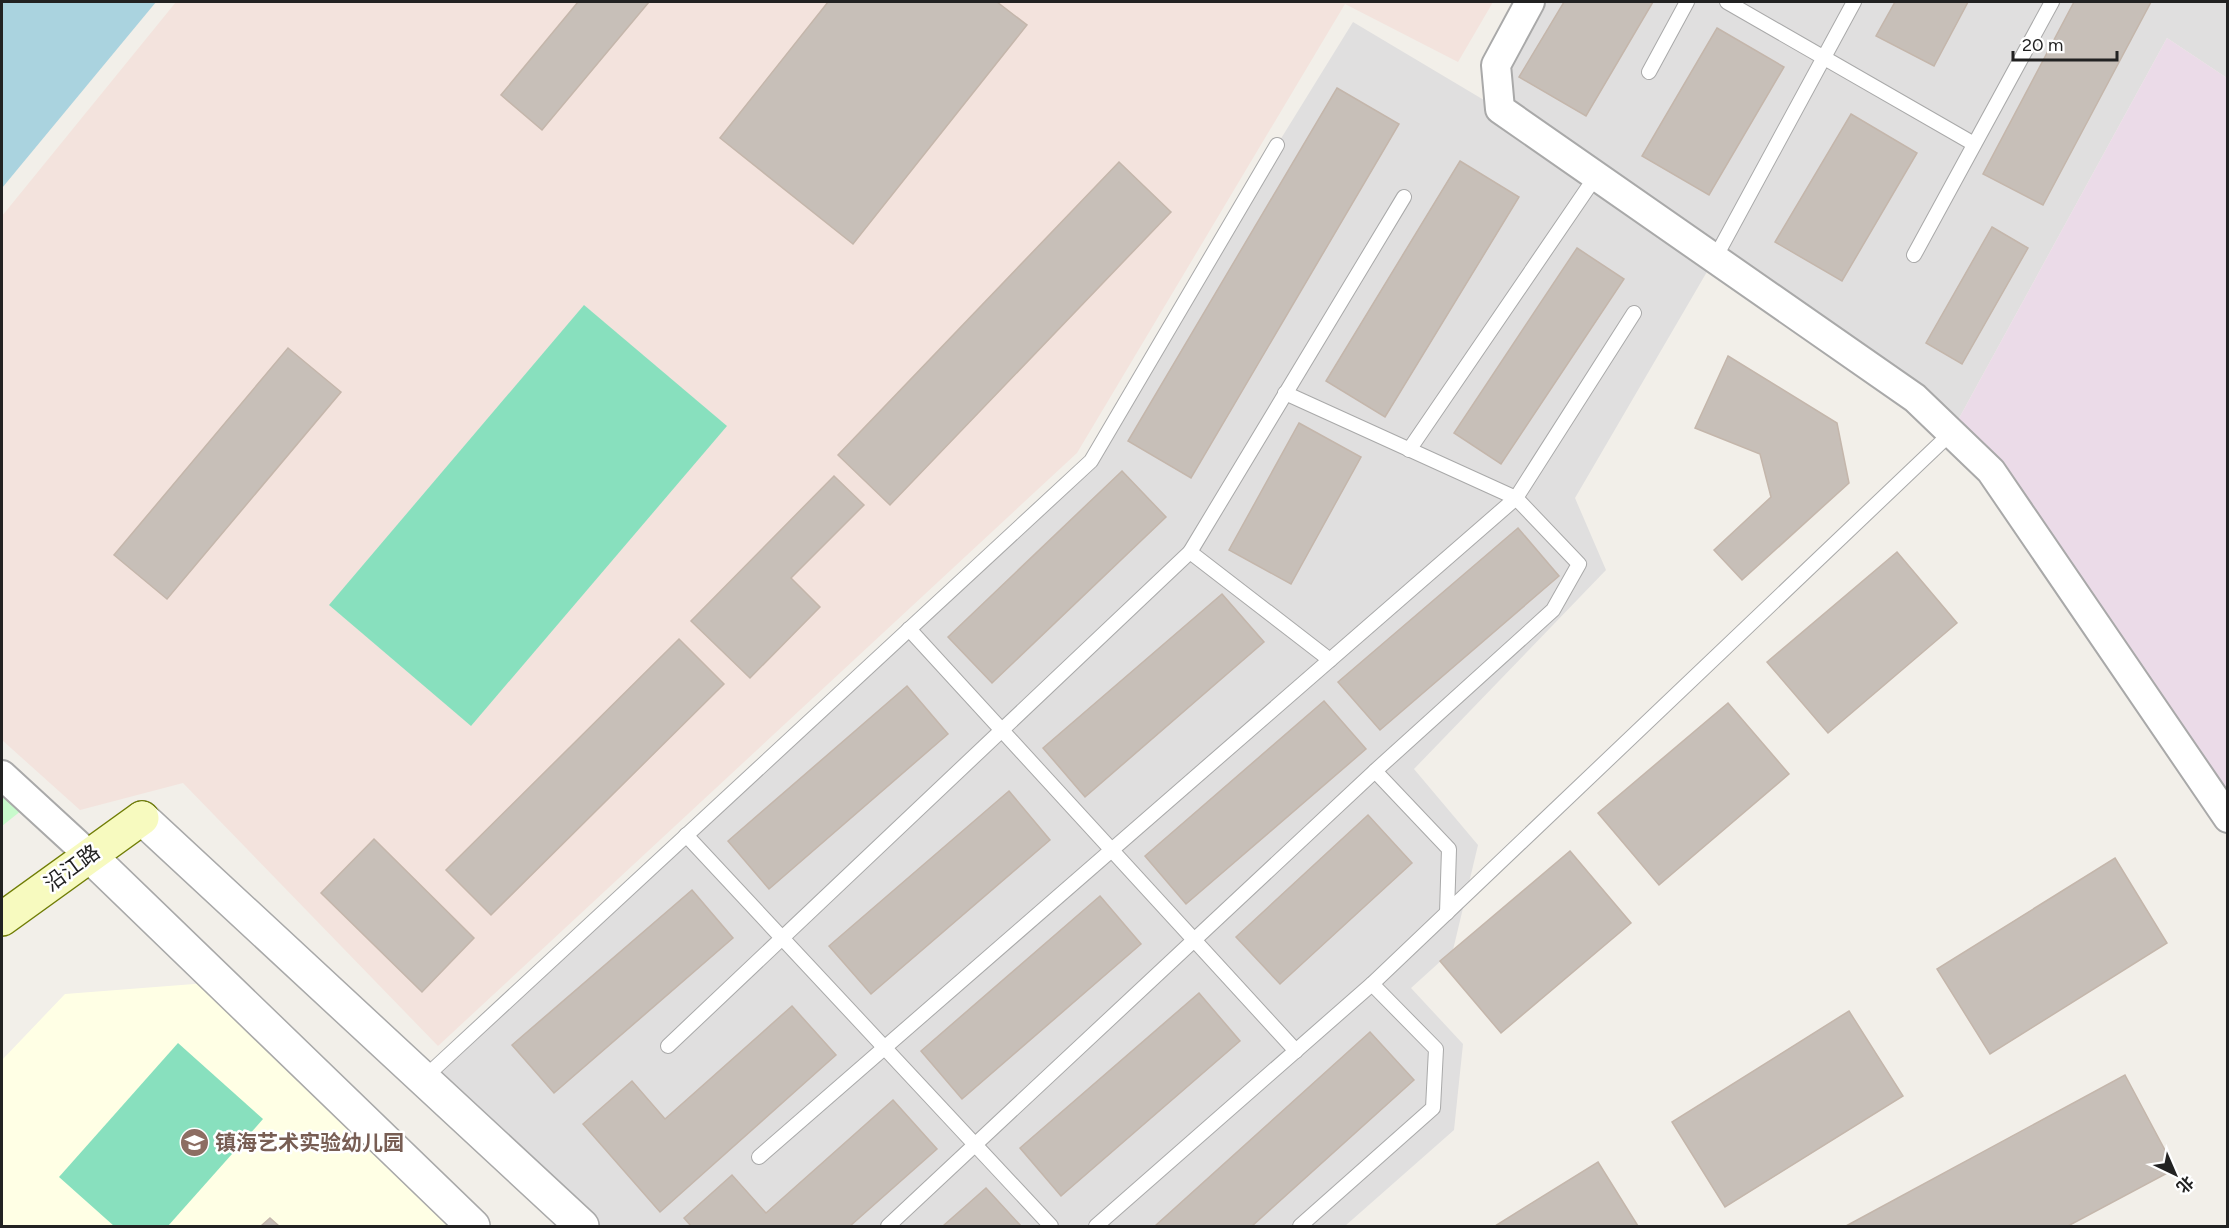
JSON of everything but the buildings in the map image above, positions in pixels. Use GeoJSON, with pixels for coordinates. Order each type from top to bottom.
{"type":"FeatureCollection","features":[{"type":"Feature","properties":{"kind":"main road","name":"沿江路"},"geometry":{"type":"LineString","coordinates":[[2,920],[142,818]]}},
{"type":"Feature","properties":{"kind":"street"},"geometry":{"type":"LineString","coordinates":[[1530,2],[1496,65],[1500,109],[1915,398],[1991,471],[2228,818]]}},
{"type":"Feature","properties":{"kind":"street"},"geometry":{"type":"LineString","coordinates":[[2,775],[89,855],[473,1227]]}},
{"type":"Feature","properties":{"kind":"street"},"geometry":{"type":"LineString","coordinates":[[142,818],[582,1227]]}},
{"type":"Feature","properties":{"kind":"lane"},"geometry":{"type":"LineString","coordinates":[[1649,72],[1687,2]]}},
{"type":"Feature","properties":{"kind":"lane"},"geometry":{"type":"LineString","coordinates":[[1727,2],[1974,144]]}},
{"type":"Feature","properties":{"kind":"lane"},"geometry":{"type":"LineString","coordinates":[[1715,258],[1854,2]]}},
{"type":"Feature","properties":{"kind":"lane"},"geometry":{"type":"LineString","coordinates":[[1914,255],[2052,2]]}},
{"type":"Feature","properties":{"kind":"lane"},"geometry":{"type":"LineString","coordinates":[[423,1079],[1091,460],[1277,145]]}},
{"type":"Feature","properties":{"kind":"lane"},"geometry":{"type":"LineString","coordinates":[[1409,450],[1596,176]]}},
{"type":"Feature","properties":{"kind":"lane"},"geometry":{"type":"LineString","coordinates":[[668,1046],[1190,552],[1404,197]]}},
{"type":"Feature","properties":{"kind":"lane"},"geometry":{"type":"LineString","coordinates":[[759,1157],[1516,498],[1634,313]]}},
{"type":"Feature","properties":{"kind":"lane"},"geometry":{"type":"LineString","coordinates":[[888,1227],[1375,771],[1553,610],[1579,564],[1516,498],[1285,393]]}},
{"type":"Feature","properties":{"kind":"lane"},"geometry":{"type":"LineString","coordinates":[[1096,1227],[1372,984],[1951,433]]}},
{"type":"Feature","properties":{"kind":"lane"},"geometry":{"type":"LineString","coordinates":[[1190,552],[1330,660]]}},
{"type":"Feature","properties":{"kind":"lane"},"geometry":{"type":"LineString","coordinates":[[909,629],[1296,1051]]}},
{"type":"Feature","properties":{"kind":"lane"},"geometry":{"type":"LineString","coordinates":[[1375,771],[1449,849],[1447,914]]}},
{"type":"Feature","properties":{"kind":"lane"},"geometry":{"type":"LineString","coordinates":[[686,835],[1051,1227]]}},
{"type":"Feature","properties":{"kind":"lane"},"geometry":{"type":"LineString","coordinates":[[1300,1227],[1433,1108],[1436,1049],[1372,984]]}},
{"type":"Feature","properties":{"kind":"shaded area"},"geometry":{"type":"Polygon","coordinates":[[[176,2],[1493,2],[1458,62],[1345,4],[1077,453],[438,1046],[183,783],[80,810],[2,740],[2,216],[176,2]]]}},
{"type":"Feature","properties":{"kind":"shaded area"},"geometry":{"type":"Polygon","coordinates":[[[1530,2],[2227,2],[2227,78],[2167,38],[1951,433],[1715,258],[1575,498],[1606,570],[1414,769],[1478,845],[1453,950],[1411,988],[1463,1044],[1454,1130],[1345,1226],[582,1226],[423,1079],[1091,461],[1277,145],[1353,22],[1499,109],[1496,65],[1530,2]]]}},
{"type":"Feature","properties":{"kind":"shaded area"},"geometry":{"type":"Polygon","coordinates":[[[2167,38],[2227,78],[2227,818],[1951,433],[2167,38]]]}},
{"type":"Feature","properties":{"kind":"shaded area","name":"镇海艺术实验幼儿园"},"geometry":{"type":"Polygon","coordinates":[[[220,982],[473,1226],[2,1226],[2,1060],[65,994],[220,982]]]}},
{"type":"Feature","properties":{"kind":"green space"},"geometry":{"type":"Polygon","coordinates":[[[584,305],[727,426],[471,726],[329,605],[584,305]]]}},
{"type":"Feature","properties":{"kind":"green space"},"geometry":{"type":"Polygon","coordinates":[[[2,775],[32,802],[2,826],[2,775]]]}},
{"type":"Feature","properties":{"kind":"green space"},"geometry":{"type":"Polygon","coordinates":[[[178,1043],[263,1119],[168,1226],[114,1226],[59,1177],[178,1043]]]}},
{"type":"Feature","properties":{"kind":"water"},"geometry":{"type":"Polygon","coordinates":[[[2,2],[156,2],[2,188],[2,2]]]}},
{"type":"Feature","properties":{"kind":"place","name":"镇海艺术实验幼儿园"},"geometry":{"type":"Point","coordinates":[194,1143]}}]}
